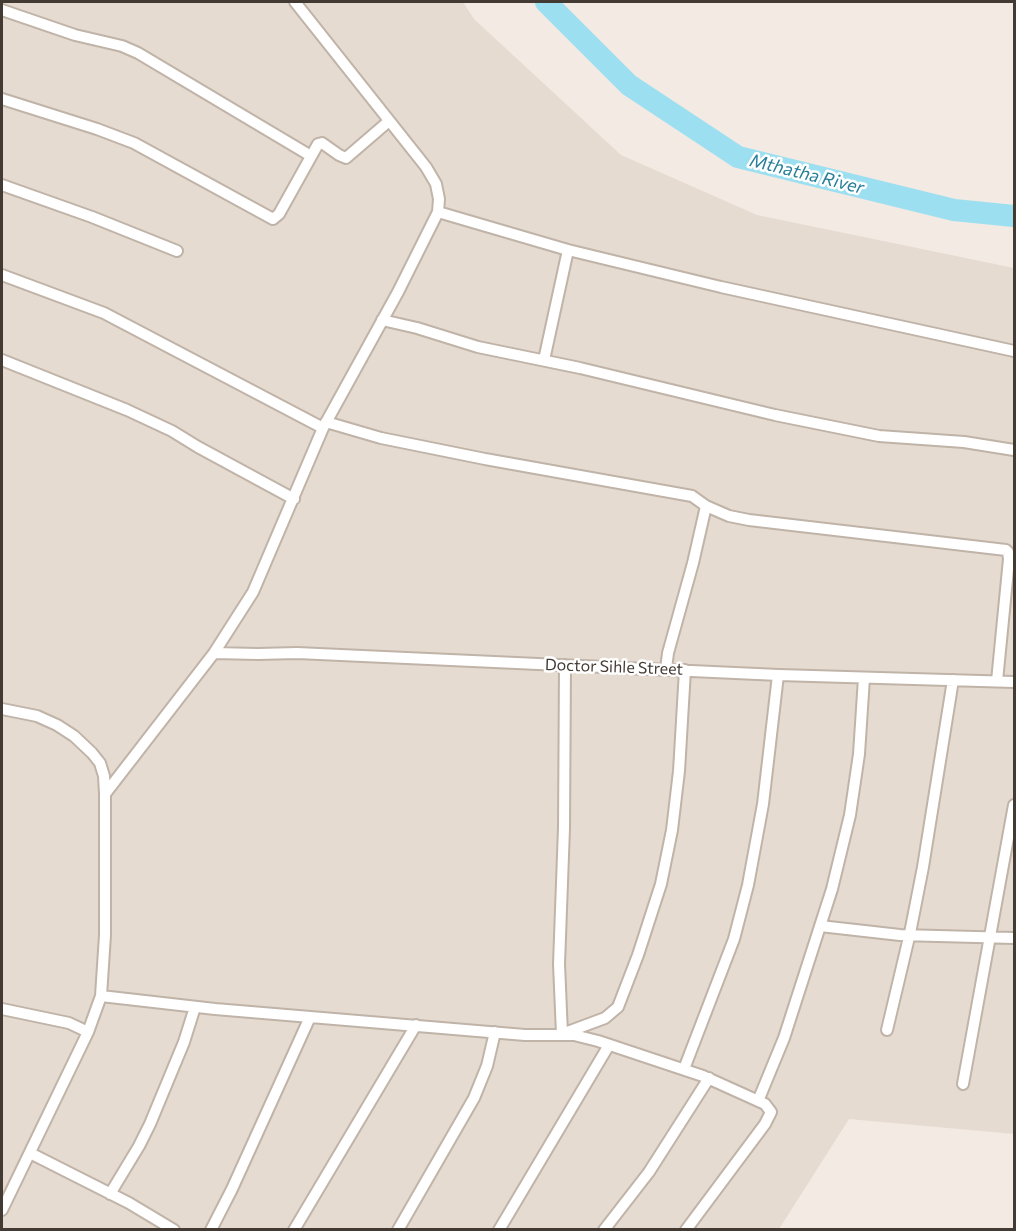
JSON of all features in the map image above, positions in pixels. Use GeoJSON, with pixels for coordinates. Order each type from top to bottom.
{"type":"FeatureCollection","features":[{"type":"Feature","properties":{"kind":"street"},"geometry":{"type":"LineString","coordinates":[[105,794],[213,653],[253,592],[324,425],[438,212],[439,199],[436,184],[426,167],[295,2]]}},
{"type":"Feature","properties":{"kind":"street"},"geometry":{"type":"LineString","coordinates":[[2,10],[138,53],[311,156]]}},
{"type":"Feature","properties":{"kind":"street"},"geometry":{"type":"LineString","coordinates":[[2,99],[134,143],[271,219],[279,214],[318,144],[322,143],[346,158],[389,121]]}},
{"type":"Feature","properties":{"kind":"street"},"geometry":{"type":"LineString","coordinates":[[2,185],[177,251]]}},
{"type":"Feature","properties":{"kind":"street"},"geometry":{"type":"LineString","coordinates":[[438,212],[568,250],[721,287],[1014,351]]}},
{"type":"Feature","properties":{"kind":"street"},"geometry":{"type":"LineString","coordinates":[[544,360],[568,250]]}},
{"type":"Feature","properties":{"kind":"street"},"geometry":{"type":"LineString","coordinates":[[2,275],[104,313],[324,425],[484,459],[692,496],[706,506],[729,516],[749,520],[1006,550],[1009,559],[997,681]]}},
{"type":"Feature","properties":{"kind":"street"},"geometry":{"type":"LineString","coordinates":[[382,320],[478,347],[544,360],[775,415],[879,435],[964,442],[1014,450]]}},
{"type":"Feature","properties":{"kind":"street"},"geometry":{"type":"LineString","coordinates":[[2,360],[127,410],[172,431],[294,499]]}},
{"type":"Feature","properties":{"kind":"street"},"geometry":{"type":"LineString","coordinates":[[666,669],[669,647],[693,563],[706,506]]}},
{"type":"Feature","properties":{"kind":"street","name":"Doctor Sihle Street"},"geometry":{"type":"LineString","coordinates":[[213,653],[297,653],[778,675],[1014,682]]}},
{"type":"Feature","properties":{"kind":"street"},"geometry":{"type":"LineString","coordinates":[[562,1034],[559,964],[565,665]]}},
{"type":"Feature","properties":{"kind":"street"},"geometry":{"type":"LineString","coordinates":[[562,1034],[605,1018],[618,1007],[639,955],[661,884],[672,830],[679,771],[685,670]]}},
{"type":"Feature","properties":{"kind":"street"},"geometry":{"type":"LineString","coordinates":[[684,1069],[734,939],[748,885],[763,804],[778,675]]}},
{"type":"Feature","properties":{"kind":"street"},"geometry":{"type":"LineString","coordinates":[[758,1101],[784,1038],[832,889],[850,815],[859,754],[864,678]]}},
{"type":"Feature","properties":{"kind":"street"},"geometry":{"type":"LineString","coordinates":[[886,1030],[910,935],[953,680]]}},
{"type":"Feature","properties":{"kind":"street"},"geometry":{"type":"LineString","coordinates":[[2,709],[37,716],[75,736],[100,763],[105,794],[105,935],[101,996],[88,1032],[2,1210]]}},
{"type":"Feature","properties":{"kind":"street"},"geometry":{"type":"LineString","coordinates":[[963,1084],[1014,805]]}},
{"type":"Feature","properties":{"kind":"street"},"geometry":{"type":"LineString","coordinates":[[820,926],[910,935],[1014,938]]}},
{"type":"Feature","properties":{"kind":"street"},"geometry":{"type":"LineString","coordinates":[[101,996],[310,1017],[541,1036],[562,1034],[581,1036],[709,1078],[758,1101],[771,1112],[769,1118],[686,1230]]}},
{"type":"Feature","properties":{"kind":"street"},"geometry":{"type":"LineString","coordinates":[[110,1194],[150,1124],[184,1042],[195,1007]]}},
{"type":"Feature","properties":{"kind":"street"},"geometry":{"type":"LineString","coordinates":[[2,1010],[69,1023],[88,1032]]}},
{"type":"Feature","properties":{"kind":"street"},"geometry":{"type":"LineString","coordinates":[[211,1230],[310,1017]]}},
{"type":"Feature","properties":{"kind":"street"},"geometry":{"type":"LineString","coordinates":[[294,1230],[416,1025]]}},
{"type":"Feature","properties":{"kind":"street"},"geometry":{"type":"LineString","coordinates":[[398,1230],[474,1098],[487,1066],[495,1032]]}},
{"type":"Feature","properties":{"kind":"street"},"geometry":{"type":"LineString","coordinates":[[499,1230],[609,1045]]}},
{"type":"Feature","properties":{"kind":"street"},"geometry":{"type":"LineString","coordinates":[[604,1230],[655,1163],[709,1078]]}},
{"type":"Feature","properties":{"kind":"street"},"geometry":{"type":"LineString","coordinates":[[30,1153],[174,1230]]}},
{"type":"Feature","properties":{"kind":"shaded area"},"geometry":{"type":"Polygon","coordinates":[[[2,2],[463,2],[474,19],[621,155],[757,215],[1014,268],[1014,1134],[849,1119],[779,1229],[2,1230],[2,2]]]}},
{"type":"Feature","properties":{"kind":"waterway","name":"Mthatha River"},"geometry":{"type":"LineString","coordinates":[[546,2],[629,85],[738,157],[954,210],[1014,216]]}}]}
